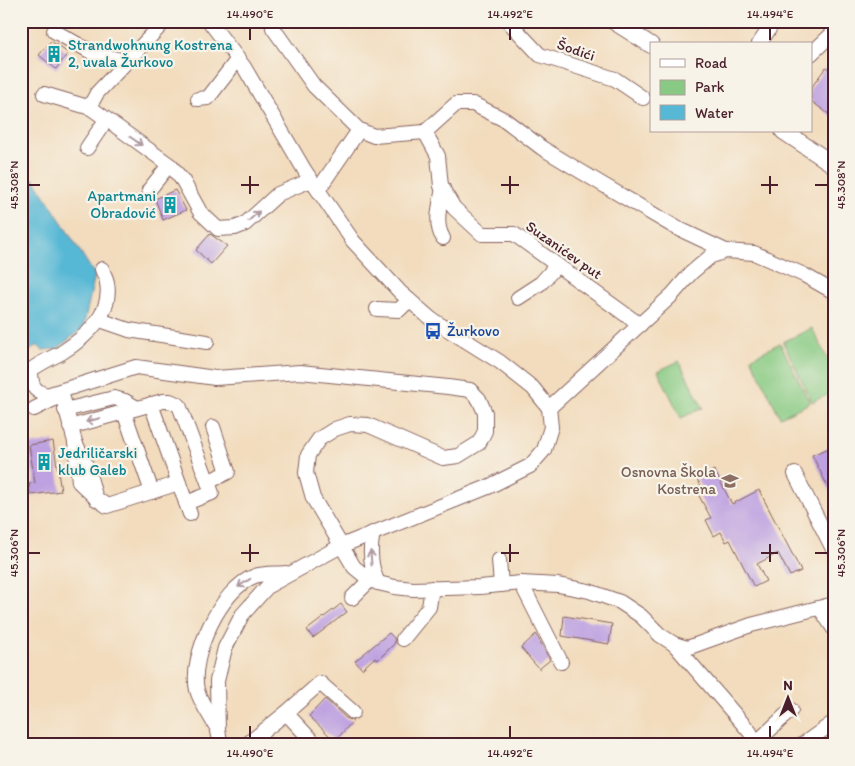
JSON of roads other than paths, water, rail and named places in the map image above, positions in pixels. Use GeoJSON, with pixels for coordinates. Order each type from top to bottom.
{"type":"FeatureCollection","features":[{"type":"Feature","properties":{"kind":"main road"},"geometry":{"type":"LineString","coordinates":[[613,21],[650,44]]}},
{"type":"Feature","properties":{"kind":"main road"},"geometry":{"type":"LineString","coordinates":[[785,132],[834,165]]}},
{"type":"Feature","properties":{"kind":"street"},"geometry":{"type":"LineString","coordinates":[[91,108],[97,92],[165,21]]}},
{"type":"Feature","properties":{"kind":"street"},"geometry":{"type":"LineString","coordinates":[[209,21],[238,59],[314,185],[354,241],[409,300],[431,318],[500,362],[533,388],[549,408],[551,427],[544,450],[530,466],[488,487],[341,546],[268,586],[242,615],[225,648],[217,681],[220,738]]}},
{"type":"Feature","properties":{"kind":"street","name":"Šodići"},"geometry":{"type":"LineString","coordinates":[[508,21],[540,55],[614,79],[643,98]]}},
{"type":"Feature","properties":{"kind":"street"},"geometry":{"type":"LineString","coordinates":[[273,28],[314,86],[359,130],[374,136],[425,132],[456,104],[473,104],[505,120],[542,148],[676,226],[726,251],[754,253],[834,292]]}},
{"type":"Feature","properties":{"kind":"street"},"geometry":{"type":"LineString","coordinates":[[760,42],[769,29]]}},
{"type":"Feature","properties":{"kind":"street"},"geometry":{"type":"LineString","coordinates":[[54,31],[93,53],[125,61]]}},
{"type":"Feature","properties":{"kind":"street"},"geometry":{"type":"LineString","coordinates":[[812,53],[834,32]]}},
{"type":"Feature","properties":{"kind":"street"},"geometry":{"type":"LineString","coordinates":[[198,99],[208,98],[238,59]]}},
{"type":"Feature","properties":{"kind":"street"},"geometry":{"type":"LineString","coordinates":[[44,94],[61,104],[91,108],[169,165],[184,181],[200,212],[218,229],[235,228],[245,224],[278,194],[314,185],[359,130]]}},
{"type":"Feature","properties":{"kind":"street"},"geometry":{"type":"LineString","coordinates":[[87,148],[106,120]]}},
{"type":"Feature","properties":{"kind":"street","name":"Suzanićev put"},"geometry":{"type":"LineString","coordinates":[[425,132],[438,156],[443,188],[454,208],[482,234],[514,234],[640,325]]}},
{"type":"Feature","properties":{"kind":"street"},"geometry":{"type":"LineString","coordinates":[[149,190],[169,165]]}},
{"type":"Feature","properties":{"kind":"street"},"geometry":{"type":"LineString","coordinates":[[443,188],[438,225],[439,232],[443,238]]}},
{"type":"Feature","properties":{"kind":"street"},"geometry":{"type":"LineString","coordinates":[[549,408],[672,295],[690,273],[711,256],[726,251]]}},
{"type":"Feature","properties":{"kind":"street"},"geometry":{"type":"LineString","coordinates":[[518,298],[540,283],[557,265]]}},
{"type":"Feature","properties":{"kind":"street"},"geometry":{"type":"LineString","coordinates":[[102,269],[108,283],[107,299],[100,320],[79,341],[31,370],[31,381],[28,390],[48,395],[61,393],[136,367],[214,378],[300,372],[470,390],[479,399],[486,413],[485,431],[479,443],[458,456],[443,458],[368,426],[350,424],[335,429],[319,438],[308,455],[306,473],[313,498],[354,567],[374,581],[395,588],[521,583],[558,584],[589,591],[620,602],[641,616],[660,635],[674,644],[686,648],[750,625],[827,606],[834,628]]}},
{"type":"Feature","properties":{"kind":"street"},"geometry":{"type":"LineString","coordinates":[[377,309],[400,310],[409,300]]}},
{"type":"Feature","properties":{"kind":"street"},"geometry":{"type":"LineString","coordinates":[[100,320],[129,330],[207,342]]}},
{"type":"Feature","properties":{"kind":"street"},"geometry":{"type":"LineString","coordinates":[[34,409],[61,393]]}},
{"type":"Feature","properties":{"kind":"street"},"geometry":{"type":"LineString","coordinates":[[61,393],[75,442],[83,458],[97,499],[107,506],[179,484]]}},
{"type":"Feature","properties":{"kind":"street"},"geometry":{"type":"LineString","coordinates":[[65,410],[114,398],[125,401],[130,410],[152,492]]}},
{"type":"Feature","properties":{"kind":"street"},"geometry":{"type":"LineString","coordinates":[[70,427],[151,404],[170,401],[179,405],[212,493],[188,508],[151,404]]}},
{"type":"Feature","properties":{"kind":"street"},"geometry":{"type":"LineString","coordinates":[[208,482],[228,472],[213,427]]}},
{"type":"Feature","properties":{"kind":"street"},"geometry":{"type":"LineString","coordinates":[[795,474],[834,550]]}},
{"type":"Feature","properties":{"kind":"street"},"geometry":{"type":"LineString","coordinates":[[373,533],[370,558],[374,581]]}},
{"type":"Feature","properties":{"kind":"street"},"geometry":{"type":"LineString","coordinates":[[499,560],[501,585]]}},
{"type":"Feature","properties":{"kind":"street"},"geometry":{"type":"LineString","coordinates":[[220,738],[198,692],[196,680],[199,656],[206,633],[227,599],[238,587],[255,576],[291,572]]}},
{"type":"Feature","properties":{"kind":"street"},"geometry":{"type":"LineString","coordinates":[[352,598],[374,581]]}},
{"type":"Feature","properties":{"kind":"street"},"geometry":{"type":"LineString","coordinates":[[521,583],[561,662]]}},
{"type":"Feature","properties":{"kind":"street"},"geometry":{"type":"LineString","coordinates":[[404,639],[429,607],[432,588]]}},
{"type":"Feature","properties":{"kind":"street"},"geometry":{"type":"LineString","coordinates":[[674,644],[750,732],[757,744],[792,710]]}},
{"type":"Feature","properties":{"kind":"street"},"geometry":{"type":"LineString","coordinates":[[246,745],[320,683],[353,712]]}},
{"type":"Feature","properties":{"kind":"street"},"geometry":{"type":"LineString","coordinates":[[286,713],[316,745]]}},
{"type":"Feature","properties":{"kind":"street"},"geometry":{"type":"LineString","coordinates":[[802,745],[834,722]]}},
{"type":"Feature","properties":{"kind":"water"},"geometry":{"type":"Polygon","coordinates":[[[21,174],[35,180],[95,275],[83,328],[57,349],[42,350],[37,345],[21,358],[21,174]]]}},
{"type":"Feature","properties":{"kind":"place","name":"Strandwohnung Kostrena 2, uvala Žurkovo"},"geometry":{"type":"Point","coordinates":[54,54]}},
{"type":"Feature","properties":{"kind":"place","name":"Apartmani Obradović"},"geometry":{"type":"Point","coordinates":[170,205]}},
{"type":"Feature","properties":{"kind":"place","name":"Žurkovo"},"geometry":{"type":"Point","coordinates":[433,331]}},
{"type":"Feature","properties":{"kind":"place","name":"Jedriličarski klub Galeb"},"geometry":{"type":"Point","coordinates":[44,462]}},
{"type":"Feature","properties":{"kind":"place","name":"Osnovna Škola Kostrena"},"geometry":{"type":"Point","coordinates":[730,481]}}]}
